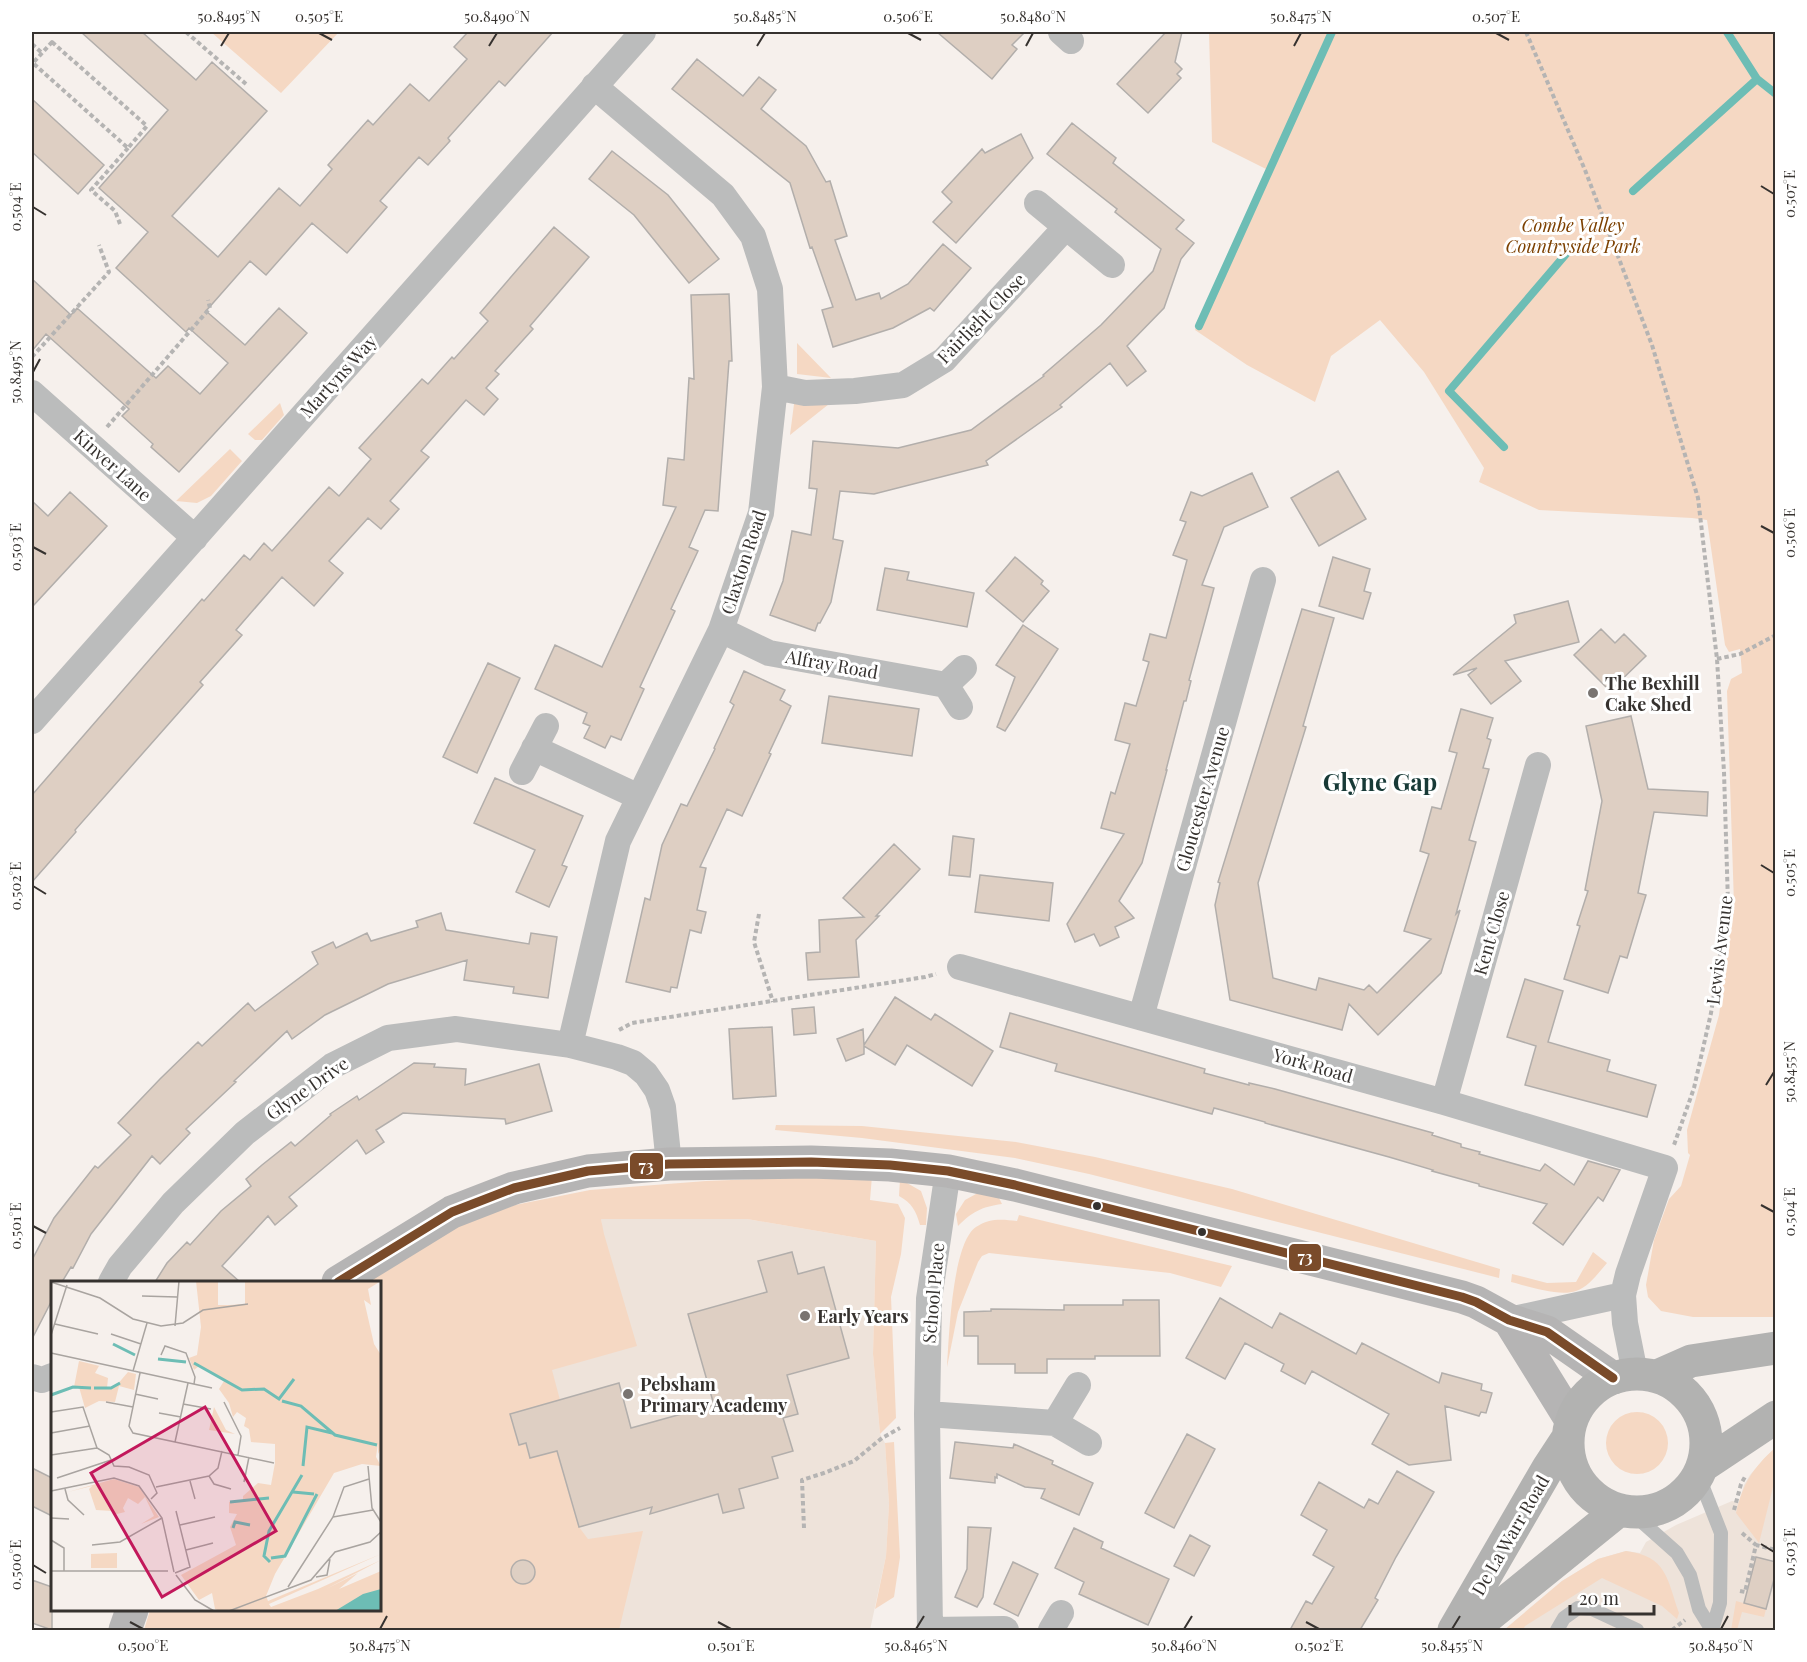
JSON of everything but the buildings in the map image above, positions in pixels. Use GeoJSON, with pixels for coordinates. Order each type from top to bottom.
{"type":"FeatureCollection","features":[{"type":"Feature","properties":{"kind":"highway"},"geometry":{"type":"LineString","coordinates":[[1776,1348],[1691,1361],[1600,1384],[1578,1406],[1569,1430],[1570,1463],[1580,1484],[1597,1501],[1625,1512],[1652,1512],[1671,1505],[1686,1492],[1701,1471],[1776,1417]]}},
{"type":"Feature","properties":{"kind":"highway"},"geometry":{"type":"LineString","coordinates":[[1635,1376],[1677,1386],[1693,1401],[1703,1421],[1707,1443],[1701,1471]]}},
{"type":"Feature","properties":{"kind":"highway","name":"De La Warr Road"},"geometry":{"type":"LineString","coordinates":[[1454,1630],[1569,1430]]}},
{"type":"Feature","properties":{"kind":"highway","name":"De La Warr Road"},"geometry":{"type":"LineString","coordinates":[[1471,1630],[1625,1512]]}},
{"type":"Feature","properties":{"kind":"main road"},"geometry":{"type":"LineString","coordinates":[[340,1281],[452,1212],[514,1188],[588,1171],[669,1164],[811,1162],[890,1165],[948,1172],[1026,1188],[1476,1302],[1509,1320],[1547,1332],[1635,1376]]}},
{"type":"Feature","properties":{"kind":"main road"},"geometry":{"type":"LineString","coordinates":[[1509,1320],[1569,1430]]}},
{"type":"Feature","properties":{"kind":"main road"},"geometry":{"type":"LineString","coordinates":[[125,1630],[132,1611]]}},
{"type":"Feature","properties":{"kind":"street","name":"Martyns Way"},"geometry":{"type":"LineString","coordinates":[[32,721],[643,32]]}},
{"type":"Feature","properties":{"kind":"street","name":"Claxton Road"},"geometry":{"type":"LineString","coordinates":[[570,1045],[618,841],[721,630],[761,513],[775,387],[770,289],[753,236],[723,195],[594,86]]}},
{"type":"Feature","properties":{"kind":"street"},"geometry":{"type":"LineString","coordinates":[[1037,202],[1112,265]]}},
{"type":"Feature","properties":{"kind":"street","name":"Fairlight Close"},"geometry":{"type":"LineString","coordinates":[[775,387],[805,393],[855,391],[903,385],[944,360],[1066,227]]}},
{"type":"Feature","properties":{"kind":"street","name":"Kinver Lane"},"geometry":{"type":"LineString","coordinates":[[32,393],[195,538]]}},
{"type":"Feature","properties":{"kind":"street","name":"Gloucester Avenue"},"geometry":{"type":"LineString","coordinates":[[1141,1017],[1263,580]]}},
{"type":"Feature","properties":{"kind":"street","name":"Alfray Road"},"geometry":{"type":"LineString","coordinates":[[721,630],[769,653],[955,676],[960,707]]}},
{"type":"Feature","properties":{"kind":"street"},"geometry":{"type":"LineString","coordinates":[[522,772],[540,737],[639,797]]}},
{"type":"Feature","properties":{"kind":"street","name":"Kent Close"},"geometry":{"type":"LineString","coordinates":[[1444,1102],[1538,765]]}},
{"type":"Feature","properties":{"kind":"street","name":"York Road"},"geometry":{"type":"LineString","coordinates":[[960,967],[1444,1102],[1665,1168]]}},
{"type":"Feature","properties":{"kind":"street","name":"Glyne Drive"},"geometry":{"type":"LineString","coordinates":[[112,1281],[120,1266],[173,1203],[245,1133],[332,1066],[388,1038],[456,1029],[570,1045],[633,1063],[646,1074],[657,1090],[663,1107],[669,1164]]}},
{"type":"Feature","properties":{"kind":"street"},"geometry":{"type":"LineString","coordinates":[[1635,1376],[1625,1323],[1623,1295],[1628,1274],[1665,1168]]}},
{"type":"Feature","properties":{"kind":"street","name":"School Place"},"geometry":{"type":"LineString","coordinates":[[948,1172],[929,1299],[927,1414],[930,1630],[1006,1630]]}},
{"type":"Feature","properties":{"kind":"street"},"geometry":{"type":"LineString","coordinates":[[1509,1320],[1623,1295]]}},
{"type":"Feature","properties":{"kind":"street"},"geometry":{"type":"LineString","coordinates":[[32,1377],[42,1380],[51,1376]]}},
{"type":"Feature","properties":{"kind":"street"},"geometry":{"type":"LineString","coordinates":[[1055,1423],[1078,1385]]}},
{"type":"Feature","properties":{"kind":"street"},"geometry":{"type":"LineString","coordinates":[[927,1414],[1055,1423],[1089,1443]]}},
{"type":"Feature","properties":{"kind":"lane"},"geometry":{"type":"LineString","coordinates":[[1701,1471],[1721,1533],[1720,1603],[1712,1630]]}},
{"type":"Feature","properties":{"kind":"lane"},"geometry":{"type":"LineString","coordinates":[[1625,1512],[1677,1554],[1690,1575],[1700,1609],[1712,1630]]}},
{"type":"Feature","properties":{"kind":"lane"},"geometry":{"type":"LineString","coordinates":[[1557,1630],[1564,1618],[1578,1608],[1593,1609],[1637,1630]]}},
{"type":"Feature","properties":{"kind":"path"},"geometry":{"type":"LineString","coordinates":[[186,32],[246,84]]}},
{"type":"Feature","properties":{"kind":"path","name":"Lewis Avenue"},"geometry":{"type":"LineString","coordinates":[[1526,32],[1585,170],[1652,345],[1698,498],[1717,659],[1724,772],[1728,903],[1711,1014],[1696,1078],[1665,1168]]}},
{"type":"Feature","properties":{"kind":"path"},"geometry":{"type":"LineString","coordinates":[[120,224],[115,211],[91,190],[128,148],[147,126],[52,42],[33,63],[128,148]]}},
{"type":"Feature","properties":{"kind":"path"},"geometry":{"type":"LineString","coordinates":[[32,44],[42,53]]}},
{"type":"Feature","properties":{"kind":"path"},"geometry":{"type":"LineString","coordinates":[[32,357],[109,272],[99,245]]}},
{"type":"Feature","properties":{"kind":"path"},"geometry":{"type":"LineString","coordinates":[[91,446],[210,308],[207,300]]}},
{"type":"Feature","properties":{"kind":"path"},"geometry":{"type":"LineString","coordinates":[[1717,659],[1740,654],[1776,635]]}},
{"type":"Feature","properties":{"kind":"path"},"geometry":{"type":"LineString","coordinates":[[759,914],[754,942],[773,1002]]}},
{"type":"Feature","properties":{"kind":"path"},"geometry":{"type":"LineString","coordinates":[[570,1045],[613,1034],[632,1023],[926,977],[960,967]]}},
{"type":"Feature","properties":{"kind":"path"},"geometry":{"type":"LineString","coordinates":[[804,1528],[801,1480],[855,1461],[882,1438],[927,1414]]}},
{"type":"Feature","properties":{"kind":"path"},"geometry":{"type":"LineString","coordinates":[[1735,1520],[1734,1512],[1738,1496],[1747,1474]]}},
{"type":"Feature","properties":{"kind":"path"},"geometry":{"type":"LineString","coordinates":[[1736,1527],[1756,1545]]}},
{"type":"Feature","properties":{"kind":"shaded area","name":"Pebsham Primary Academy"},"geometry":{"type":"Polygon","coordinates":[[[601,1219],[747,1219],[876,1241],[873,1354],[880,1434],[885,1443],[889,1504],[886,1556],[870,1630],[177,1630],[381,1611],[603,1234],[601,1219]]]}},
{"type":"Feature","properties":{"kind":"shaded area"},"geometry":{"type":"Polygon","coordinates":[[[1775,1448],[1775,1630],[1504,1630],[1562,1581],[1598,1559],[1626,1551],[1640,1553],[1646,1542],[1676,1525],[1732,1501],[1739,1502],[1750,1475],[1775,1448]]]}},
{"type":"Feature","properties":{"kind":"green space"},"geometry":{"type":"Polygon","coordinates":[[[211,32],[339,32],[281,93],[211,32]]]}},
{"type":"Feature","properties":{"kind":"green space","name":"Combe Valley Countryside Park"},"geometry":{"type":"Polygon","coordinates":[[[1209,32],[1775,32],[1775,1317],[1693,1317],[1661,1311],[1648,1297],[1646,1285],[1654,1240],[1669,1199],[1681,1186],[1690,1155],[1687,1130],[1719,1015],[1734,904],[1727,691],[1731,679],[1742,673],[1740,649],[1729,652],[1725,645],[1707,520],[1539,510],[1479,482],[1484,468],[1424,372],[1380,320],[1331,356],[1315,402],[1247,365],[1195,330],[1266,169],[1212,142],[1209,32]]]}},
{"type":"Feature","properties":{"kind":"green space"},"geometry":{"type":"Polygon","coordinates":[[[797,343],[831,378],[797,374],[797,343]]]}},
{"type":"Feature","properties":{"kind":"green space"},"geometry":{"type":"Polygon","coordinates":[[[280,403],[284,415],[262,440],[255,440],[248,434],[280,403]]]}},
{"type":"Feature","properties":{"kind":"green space"},"geometry":{"type":"Polygon","coordinates":[[[794,404],[829,404],[790,435],[794,404]]]}},
{"type":"Feature","properties":{"kind":"green space"},"geometry":{"type":"Polygon","coordinates":[[[230,449],[242,461],[211,496],[197,503],[176,501],[230,449]]]}},
{"type":"Feature","properties":{"kind":"green space"},"geometry":{"type":"Polygon","coordinates":[[[776,1125],[862,1126],[1016,1142],[1095,1157],[1232,1189],[1500,1269],[1499,1278],[1089,1174],[1015,1158],[862,1138],[775,1130],[776,1125]]]}},
{"type":"Feature","properties":{"kind":"green space"},"geometry":{"type":"Polygon","coordinates":[[[872,1176],[870,1200],[898,1204],[905,1218],[901,1254],[891,1297],[896,1418],[880,1434],[873,1354],[876,1241],[747,1219],[601,1219],[637,1346],[552,1370],[560,1400],[526,1443],[530,1458],[557,1451],[579,1527],[588,1539],[643,1531],[619,1630],[144,1630],[150,1611],[381,1611],[381,1281],[370,1281],[402,1258],[460,1225],[515,1205],[590,1190],[706,1181],[872,1176]]]}},
{"type":"Feature","properties":{"kind":"green space"},"geometry":{"type":"Polygon","coordinates":[[[900,1179],[921,1191],[927,1208],[926,1225],[920,1225],[913,1208],[899,1196],[900,1179]]]}},
{"type":"Feature","properties":{"kind":"green space"},"geometry":{"type":"Polygon","coordinates":[[[976,1194],[998,1196],[1002,1204],[977,1211],[958,1226],[956,1214],[965,1200],[976,1194]]]}},
{"type":"Feature","properties":{"kind":"green space"},"geometry":{"type":"Polygon","coordinates":[[[1019,1215],[1232,1266],[1221,1287],[1170,1273],[989,1253],[982,1256],[978,1262],[958,1312],[947,1367],[953,1292],[968,1236],[976,1227],[986,1222],[1017,1221],[1019,1215]]]}},
{"type":"Feature","properties":{"kind":"green space"},"geometry":{"type":"Polygon","coordinates":[[[1593,1252],[1607,1263],[1589,1283],[1576,1291],[1552,1292],[1511,1282],[1512,1274],[1547,1283],[1576,1282],[1593,1252]]]}},
{"type":"Feature","properties":{"kind":"green space"},"geometry":{"type":"Polygon","coordinates":[[[1637,1412],[1654,1417],[1659,1421],[1663,1426],[1668,1443],[1663,1460],[1659,1465],[1654,1469],[1637,1474],[1620,1469],[1615,1465],[1611,1460],[1606,1443],[1611,1426],[1615,1421],[1620,1417],[1637,1412]]]}},
{"type":"Feature","properties":{"kind":"green space"},"geometry":{"type":"Polygon","coordinates":[[[894,1442],[900,1557],[894,1597],[875,1609],[886,1556],[889,1504],[885,1443],[894,1442]]]}},
{"type":"Feature","properties":{"kind":"green space"},"geometry":{"type":"Polygon","coordinates":[[[1775,1448],[1775,1479],[1759,1543],[1736,1513],[1750,1477],[1775,1448]]]}},
{"type":"Feature","properties":{"kind":"green space"},"geometry":{"type":"Polygon","coordinates":[[[1626,1551],[1650,1558],[1658,1564],[1668,1580],[1679,1613],[1677,1619],[1662,1606],[1602,1578],[1525,1626],[1523,1630],[1504,1630],[1562,1581],[1598,1559],[1626,1551]]]}},
{"type":"Feature","properties":{"kind":"green space"},"geometry":{"type":"Polygon","coordinates":[[[1736,1601],[1766,1609],[1764,1617],[1742,1612],[1737,1630],[1731,1630],[1736,1601]]]}},
{"type":"Feature","properties":{"kind":"waterway"},"geometry":{"type":"LineString","coordinates":[[1199,326],[1332,32]]}},
{"type":"Feature","properties":{"kind":"waterway"},"geometry":{"type":"LineString","coordinates":[[1727,32],[1757,79],[1776,94]]}},
{"type":"Feature","properties":{"kind":"waterway"},"geometry":{"type":"LineString","coordinates":[[1633,191],[1757,79]]}},
{"type":"Feature","properties":{"kind":"waterway"},"geometry":{"type":"LineString","coordinates":[[1504,447],[1449,391],[1572,247]]}},
{"type":"Feature","properties":{"kind":"transit line","name":"73"},"geometry":{"type":"LineString","coordinates":[[340,1281],[452,1212],[514,1188],[588,1171],[669,1164],[811,1162],[890,1165],[948,1171],[1015,1185],[1462,1297],[1509,1320],[1547,1332],[1613,1378]]}},
{"type":"Feature","properties":{"kind":"place","name":"The Bexhill Cake Shed"},"geometry":{"type":"Point","coordinates":[1593,693]}},
{"type":"Feature","properties":{"kind":"place","name":"Early Years"},"geometry":{"type":"Point","coordinates":[805,1316]}},
{"type":"Feature","properties":{"kind":"place","name":"Pebsham Primary Academy"},"geometry":{"type":"Point","coordinates":[628,1394]}},
{"type":"Feature","properties":{"kind":"district","name":"Glyne Gap"},"geometry":{"type":"Point","coordinates":[1380,781]}}]}
